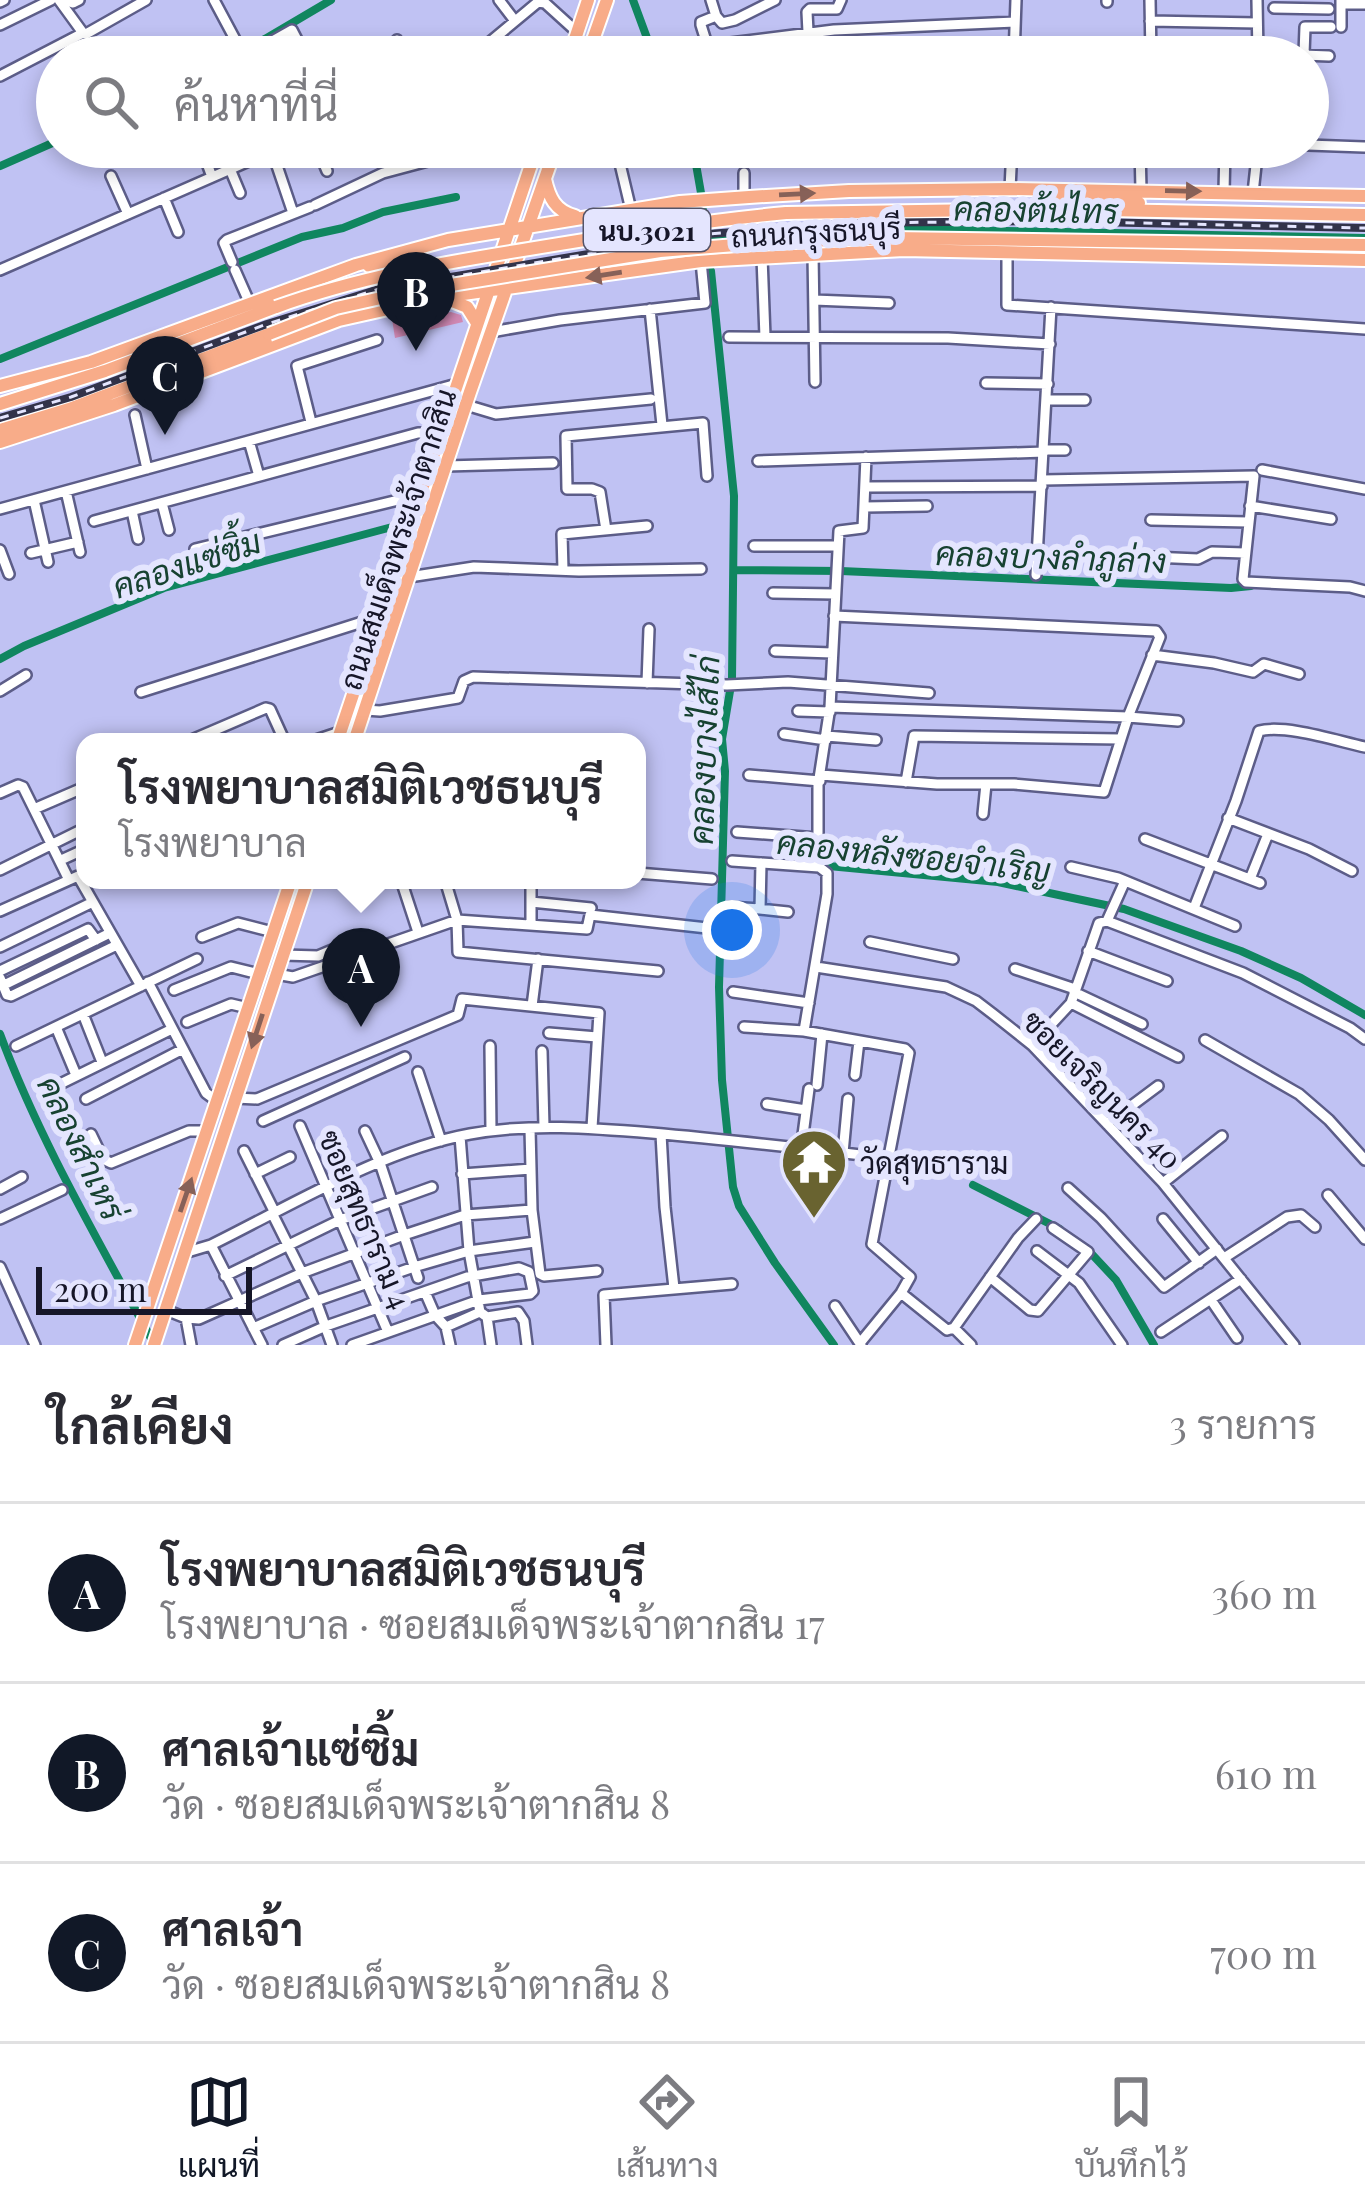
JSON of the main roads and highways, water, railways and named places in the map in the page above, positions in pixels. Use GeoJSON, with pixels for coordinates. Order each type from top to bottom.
{"type":"FeatureCollection","features":[{"type":"Feature","properties":{"kind":"main road"},"geometry":{"type":"LineString","coordinates":[[576,36],[588,0]]}},
{"type":"Feature","properties":{"kind":"main road"},"geometry":{"type":"LineString","coordinates":[[594,36],[607,0]]}},
{"type":"Feature","properties":{"kind":"main road","name":"ถนนสมเด็จพระเจ้าตากสิน"},"geometry":{"type":"LineString","coordinates":[[340,733],[530,168]]}},
{"type":"Feature","properties":{"kind":"main road","name":"ถนนสมเด็จพระเจ้าตากสิน"},"geometry":{"type":"LineString","coordinates":[[357,733],[504,283],[549,168]]}},
{"type":"Feature","properties":{"kind":"main road"},"geometry":{"type":"LineString","coordinates":[[545,178],[556,207],[582,218]]}},
{"type":"Feature","properties":{"kind":"main road","name":"ถนนกรุงธนบุรี"},"geometry":{"type":"LineString","coordinates":[[0,388],[104,358],[424,246],[680,202],[1010,189],[1365,196]]}},
{"type":"Feature","properties":{"kind":"main road"},"geometry":{"type":"LineString","coordinates":[[940,190],[1129,202],[1199,212]]}},
{"type":"Feature","properties":{"kind":"main road"},"geometry":{"type":"LineString","coordinates":[[680,202],[647,215],[640,221],[638,237],[649,254],[701,261]]}},
{"type":"Feature","properties":{"kind":"main road","name":"ถนนกรุงธนบุรี"},"geometry":{"type":"LineString","coordinates":[[506,249],[786,213],[1365,212]]}},
{"type":"Feature","properties":{"kind":"main road"},"geometry":{"type":"LineString","coordinates":[[506,249],[619,230],[638,237]]}},
{"type":"Feature","properties":{"kind":"main road","name":"ถนนกรุงธนบุรี"},"geometry":{"type":"LineString","coordinates":[[488,291],[504,283],[660,251],[773,242],[892,238],[1365,244]]}},
{"type":"Feature","properties":{"kind":"main road"},"geometry":{"type":"LineString","coordinates":[[904,250],[1101,240]]}},
{"type":"Feature","properties":{"kind":"main road"},"geometry":{"type":"LineString","coordinates":[[1266,242],[1365,259]]}},
{"type":"Feature","properties":{"kind":"main road","name":"นบ.3021"},"geometry":{"type":"LineString","coordinates":[[0,404],[329,288],[506,249]]}},
{"type":"Feature","properties":{"kind":"main road","name":"ถนนกรุงธนบุรี"},"geometry":{"type":"LineString","coordinates":[[504,283],[701,261],[904,250],[1365,259]]}},
{"type":"Feature","properties":{"kind":"main road"},"geometry":{"type":"LineString","coordinates":[[356,266],[391,268],[404,274],[408,287],[403,301],[390,308]]}},
{"type":"Feature","properties":{"kind":"main road","name":"นบ.3021"},"geometry":{"type":"LineString","coordinates":[[0,430],[69,409],[336,308],[504,283]]}},
{"type":"Feature","properties":{"kind":"main road","name":"นบ.3021"},"geometry":{"type":"LineString","coordinates":[[0,442],[76,419],[339,320],[488,291]]}},
{"type":"Feature","properties":{"kind":"main road"},"geometry":{"type":"LineString","coordinates":[[442,297],[467,307],[477,323]]}},
{"type":"Feature","properties":{"kind":"main road"},"geometry":{"type":"LineString","coordinates":[[135,1345],[288,889]]}},
{"type":"Feature","properties":{"kind":"main road"},"geometry":{"type":"LineString","coordinates":[[154,1345],[305,889]]}},
{"type":"Feature","properties":{"kind":"main road"},"geometry":{"type":"LineString","coordinates":[[266,955],[282,957]]}},
{"type":"Feature","properties":{"kind":"main road"},"geometry":{"type":"LineString","coordinates":[[258,978],[274,980]]}},
{"type":"Feature","properties":{"kind":"waterway"},"geometry":{"type":"LineString","coordinates":[[270,36],[331,0]]}},
{"type":"Feature","properties":{"kind":"waterway","name":"คลองบางไส้ไก่"},"geometry":{"type":"LineString","coordinates":[[633,0],[646,36]]}},
{"type":"Feature","properties":{"kind":"waterway"},"geometry":{"type":"LineString","coordinates":[[0,166],[36,150]]}},
{"type":"Feature","properties":{"kind":"waterway","name":"คลองบางไส้ไก่"},"geometry":{"type":"LineString","coordinates":[[697,168],[701,193]]}},
{"type":"Feature","properties":{"kind":"waterway"},"geometry":{"type":"LineString","coordinates":[[0,359],[302,237],[383,212],[456,197]]}},
{"type":"Feature","properties":{"kind":"waterway","name":"คลองบางไส้ไก่"},"geometry":{"type":"LineString","coordinates":[[703,210],[707,242]]}},
{"type":"Feature","properties":{"kind":"waterway","name":"คลองต้นไทร"},"geometry":{"type":"LineString","coordinates":[[785,236],[909,229],[1365,238]]}},
{"type":"Feature","properties":{"kind":"waterway","name":"คลองต้นไทร"},"geometry":{"type":"LineString","coordinates":[[707,241],[728,240]]}},
{"type":"Feature","properties":{"kind":"waterway","name":"คลองบางไส้ไก่"},"geometry":{"type":"LineString","coordinates":[[711,271],[734,496],[732,679],[722,739],[719,987],[733,1187],[739,1206],[775,1263],[834,1345]]}},
{"type":"Feature","properties":{"kind":"waterway","name":"คลองแซ่ซิ้ม"},"geometry":{"type":"LineString","coordinates":[[0,659],[164,588],[392,527]]}},
{"type":"Feature","properties":{"kind":"waterway","name":"คลองบางลำภูล่าง"},"geometry":{"type":"LineString","coordinates":[[734,570],[1251,586]]}},
{"type":"Feature","properties":{"kind":"waterway","name":"คลองหลังซอยจำเริญ"},"geometry":{"type":"LineString","coordinates":[[818,865],[998,882],[1124,909],[1241,951],[1365,1015]]}},
{"type":"Feature","properties":{"kind":"waterway","name":"คลองสำเหร่"},"geometry":{"type":"LineString","coordinates":[[0,1034],[52,1153],[154,1344]]}},
{"type":"Feature","properties":{"kind":"waterway"},"geometry":{"type":"LineString","coordinates":[[973,1185],[1060,1229]]}},
{"type":"Feature","properties":{"kind":"waterway"},"geometry":{"type":"LineString","coordinates":[[1087,1249],[1116,1280],[1154,1345]]}},
{"type":"Feature","properties":{"kind":"railway"},"geometry":{"type":"LineString","coordinates":[[0,418],[379,289],[708,234],[850,223],[1049,221],[1365,228]]}},
{"type":"Feature","properties":{"kind":"place","name":"ศาลเจ้าแซ่ซิ้ม"},"geometry":{"type":"Point","coordinates":[416,351]}},
{"type":"Feature","properties":{"kind":"place","name":"ศาลเจ้า"},"geometry":{"type":"Point","coordinates":[165,435]}},
{"type":"Feature","properties":{"kind":"place","name":"โรงพยาบาลสมิติเวชธนบุรี"},"geometry":{"type":"Point","coordinates":[361,1027]}},
{"type":"Feature","properties":{"kind":"place","name":"วัดสุทธาราม"},"geometry":{"type":"Point","coordinates":[814,1221]}}]}
